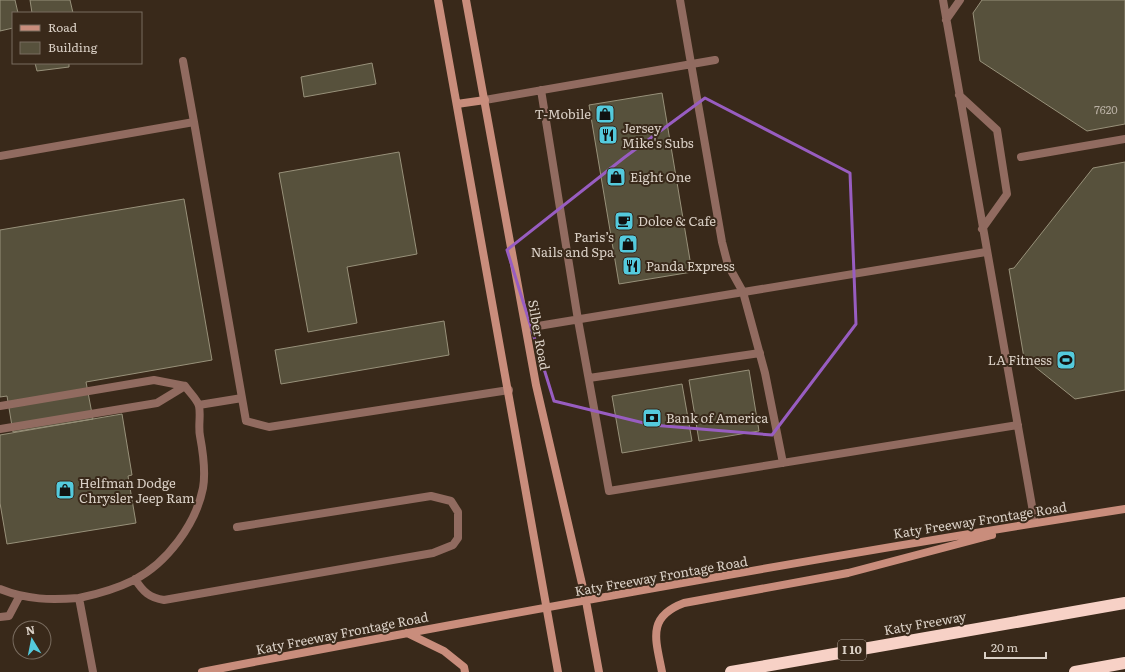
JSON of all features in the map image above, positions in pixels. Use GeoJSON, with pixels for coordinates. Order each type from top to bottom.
{"type":"FeatureCollection","features":[{"type":"Feature","properties":{"kind":"highway","name":"Katy Freeway"},"geometry":{"type":"LineString","coordinates":[[731,672],[1125,603]]}},
{"type":"Feature","properties":{"kind":"highway"},"geometry":{"type":"LineString","coordinates":[[1075,672],[1125,663]]}},
{"type":"Feature","properties":{"kind":"main road"},"geometry":{"type":"LineString","coordinates":[[438,0],[509,390],[558,672]]}},
{"type":"Feature","properties":{"kind":"main road","name":"Silber Road"},"geometry":{"type":"LineString","coordinates":[[466,0],[536,385],[586,602],[599,672]]}},
{"type":"Feature","properties":{"kind":"main road"},"geometry":{"type":"LineString","coordinates":[[457,104],[485,100]]}},
{"type":"Feature","properties":{"kind":"main road","name":"Katy Freeway Frontage Road"},"geometry":{"type":"LineString","coordinates":[[202,672],[407,633],[586,602],[840,555],[1125,509]]}},
{"type":"Feature","properties":{"kind":"main road"},"geometry":{"type":"LineString","coordinates":[[662,672],[655,637],[656,625],[662,615],[672,608],[684,603],[848,574],[1035,523]]}},
{"type":"Feature","properties":{"kind":"main road"},"geometry":{"type":"LineString","coordinates":[[407,633],[444,650],[464,667],[465,672]]}},
{"type":"Feature","properties":{"kind":"street"},"geometry":{"type":"LineString","coordinates":[[680,0],[722,242],[728,265],[743,292],[760,353],[783,463]]}},
{"type":"Feature","properties":{"kind":"street"},"geometry":{"type":"LineString","coordinates":[[943,0],[986,252],[1035,523]]}},
{"type":"Feature","properties":{"kind":"street"},"geometry":{"type":"LineString","coordinates":[[946,20],[960,0]]}},
{"type":"Feature","properties":{"kind":"street"},"geometry":{"type":"LineString","coordinates":[[485,100],[715,60]]}},
{"type":"Feature","properties":{"kind":"street"},"geometry":{"type":"LineString","coordinates":[[183,61],[246,421],[269,428],[509,390]]}},
{"type":"Feature","properties":{"kind":"street"},"geometry":{"type":"LineString","coordinates":[[541,90],[578,320],[609,491],[1018,426]]}},
{"type":"Feature","properties":{"kind":"street"},"geometry":{"type":"LineString","coordinates":[[959,95],[996,130],[1007,194],[982,229]]}},
{"type":"Feature","properties":{"kind":"street"},"geometry":{"type":"LineString","coordinates":[[0,156],[194,122]]}},
{"type":"Feature","properties":{"kind":"street"},"geometry":{"type":"LineString","coordinates":[[1022,156],[1125,139]]}},
{"type":"Feature","properties":{"kind":"street"},"geometry":{"type":"LineString","coordinates":[[526,328],[986,252]]}},
{"type":"Feature","properties":{"kind":"street"},"geometry":{"type":"LineString","coordinates":[[589,378],[760,353]]}},
{"type":"Feature","properties":{"kind":"street"},"geometry":{"type":"LineString","coordinates":[[0,406],[154,380],[185,386],[199,405],[199,431],[204,456],[203,487],[194,514],[180,539],[161,560],[135,579],[109,591],[79,598],[50,600],[19,597],[0,590]]}},
{"type":"Feature","properties":{"kind":"street"},"geometry":{"type":"LineString","coordinates":[[0,429],[158,403],[185,386]]}},
{"type":"Feature","properties":{"kind":"street"},"geometry":{"type":"LineString","coordinates":[[199,405],[242,398]]}},
{"type":"Feature","properties":{"kind":"street"},"geometry":{"type":"LineString","coordinates":[[135,579],[143,591],[153,598],[164,600],[426,554],[453,545],[458,538],[459,522],[458,512],[451,501],[431,496],[237,526]]}},
{"type":"Feature","properties":{"kind":"street"},"geometry":{"type":"LineString","coordinates":[[0,618],[9,616],[19,597]]}},
{"type":"Feature","properties":{"kind":"street"},"geometry":{"type":"LineString","coordinates":[[79,598],[93,672]]}},
{"type":"Feature","properties":{"kind":"highlighted area"},"geometry":{"type":"Polygon","coordinates":[[[705,98],[850,173],[856,324],[772,435],[652,425],[554,401],[507,250],[625,157],[705,98]]]}},
{"type":"Feature","properties":{"kind":"building"},"geometry":{"type":"Polygon","coordinates":[[[0,0],[15,0],[18,12],[12,12],[12,28],[0,31],[0,0]]]}},
{"type":"Feature","properties":{"kind":"building"},"geometry":{"type":"Polygon","coordinates":[[[30,0],[70,0],[73,12],[32,12],[30,0]]]}},
{"type":"Feature","properties":{"kind":"building"},"geometry":{"type":"Polygon","coordinates":[[[982,0],[1125,0],[1125,124],[1087,131],[980,61],[973,13],[982,0]]]}},
{"type":"Feature","properties":{"kind":"building"},"geometry":{"type":"Polygon","coordinates":[[[372,63],[376,84],[304,97],[301,77],[372,63]]]}},
{"type":"Feature","properties":{"kind":"building"},"geometry":{"type":"Polygon","coordinates":[[[35,64],[69,64],[69,67],[37,71],[35,64]]]}},
{"type":"Feature","properties":{"kind":"building"},"geometry":{"type":"Polygon","coordinates":[[[662,93],[692,272],[619,284],[589,105],[662,93]]]}},
{"type":"Feature","properties":{"kind":"building"},"geometry":{"type":"Polygon","coordinates":[[[399,152],[417,254],[347,267],[357,323],[308,332],[279,173],[399,152]]]}},
{"type":"Feature","properties":{"kind":"building"},"geometry":{"type":"Polygon","coordinates":[[[1125,162],[1125,390],[1075,399],[1024,358],[1009,269],[1014,268],[1093,168],[1125,162]]]}},
{"type":"Feature","properties":{"kind":"building"},"geometry":{"type":"Polygon","coordinates":[[[184,199],[212,360],[86,382],[93,419],[13,432],[7,396],[0,397],[0,230],[184,199]]]}},
{"type":"Feature","properties":{"kind":"building"},"geometry":{"type":"Polygon","coordinates":[[[444,321],[449,355],[281,384],[275,350],[444,321]]]}},
{"type":"Feature","properties":{"kind":"building"},"geometry":{"type":"Polygon","coordinates":[[[749,370],[759,431],[699,441],[689,380],[749,370]]]}},
{"type":"Feature","properties":{"kind":"building","name":"Bank of America"},"geometry":{"type":"Polygon","coordinates":[[[682,384],[692,441],[622,453],[612,396],[682,384]]]}},
{"type":"Feature","properties":{"kind":"building","name":"Helfman Dodge Chrysler Jeep Ram"},"geometry":{"type":"Polygon","coordinates":[[[122,414],[132,475],[128,476],[136,523],[7,544],[0,503],[0,435],[122,414]]]}},
{"type":"Feature","properties":{"kind":"place","name":"T-Mobile"},"geometry":{"type":"Point","coordinates":[605,114]}},
{"type":"Feature","properties":{"kind":"place","name":"Jersey Mike's Subs"},"geometry":{"type":"Point","coordinates":[608,135]}},
{"type":"Feature","properties":{"kind":"place","name":"Eight One"},"geometry":{"type":"Point","coordinates":[616,177]}},
{"type":"Feature","properties":{"kind":"place","name":"Dolce & Cafe"},"geometry":{"type":"Point","coordinates":[624,221]}},
{"type":"Feature","properties":{"kind":"place","name":"Paris’s Nails and Spa"},"geometry":{"type":"Point","coordinates":[628,244]}},
{"type":"Feature","properties":{"kind":"place","name":"Panda Express"},"geometry":{"type":"Point","coordinates":[632,266]}},
{"type":"Feature","properties":{"kind":"place","name":"LA Fitness"},"geometry":{"type":"Point","coordinates":[1066,360]}},
{"type":"Feature","properties":{"kind":"place","name":"Bank of America"},"geometry":{"type":"Point","coordinates":[652,418]}},
{"type":"Feature","properties":{"kind":"place","name":"Helfman Dodge Chrysler Jeep Ram"},"geometry":{"type":"Point","coordinates":[65,490]}}]}
